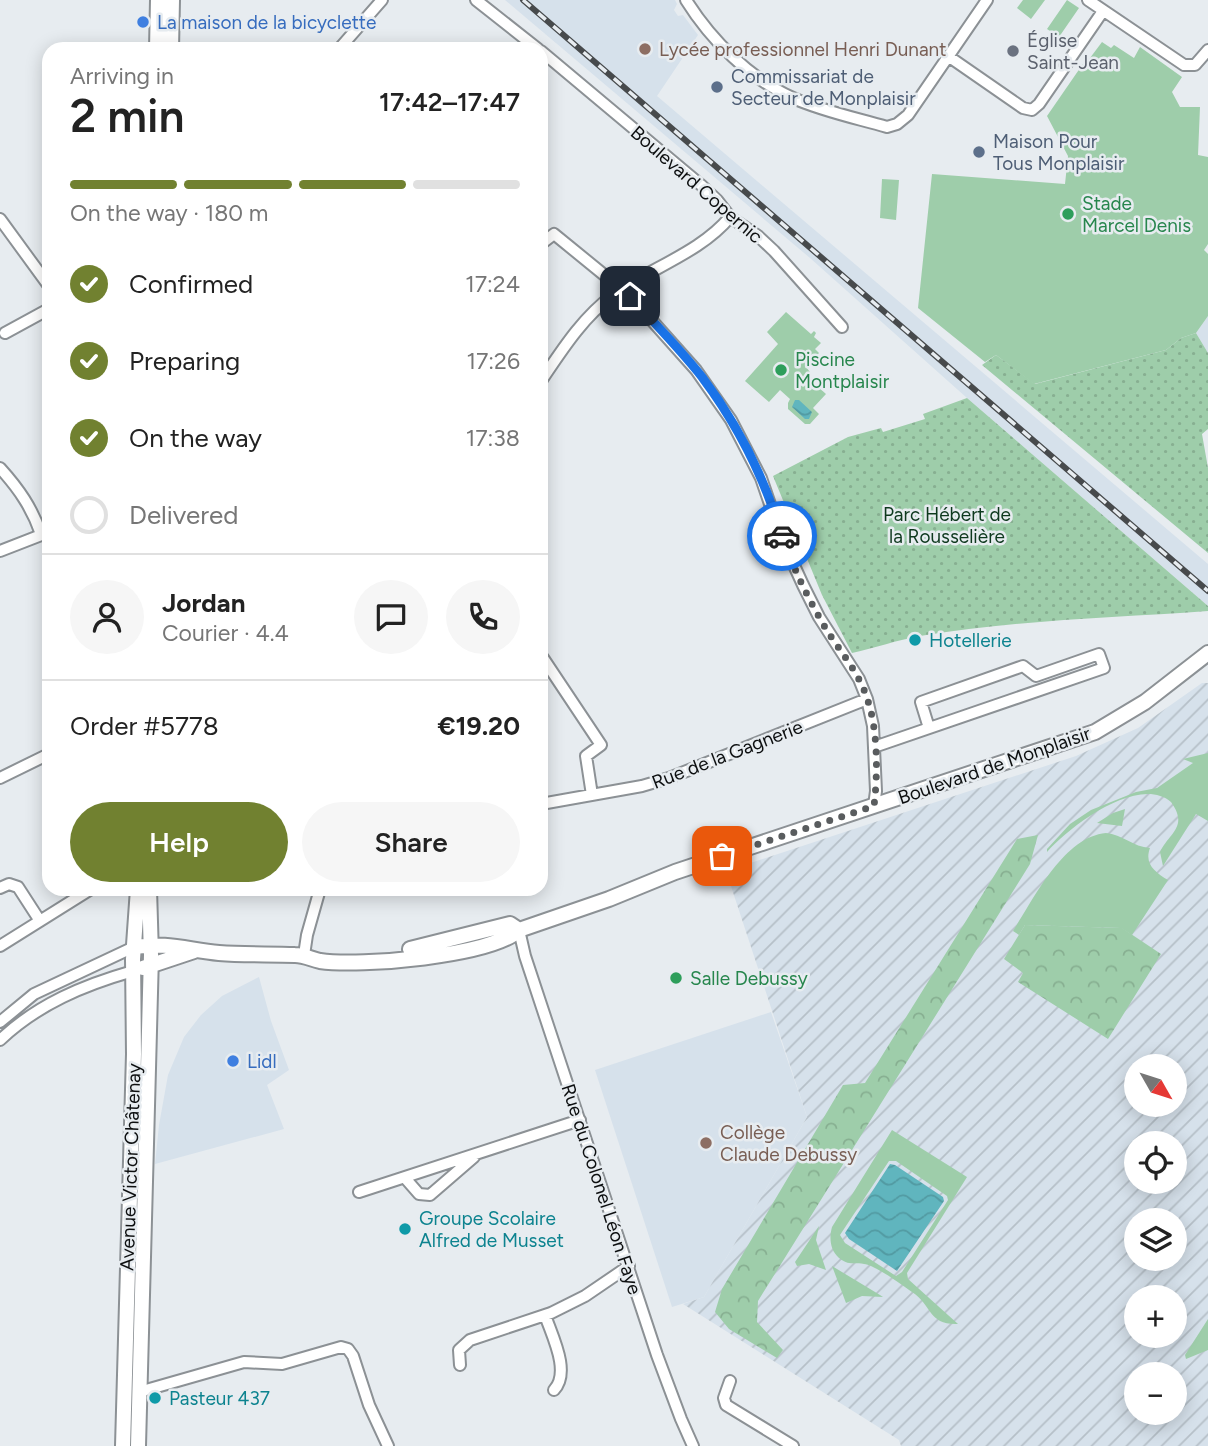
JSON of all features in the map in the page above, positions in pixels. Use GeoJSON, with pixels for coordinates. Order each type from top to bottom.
{"type":"FeatureCollection","features":[{"type":"Feature","properties":{"kind":"main road"},"geometry":{"type":"LineString","coordinates":[[156,42],[158,0]]}},
{"type":"Feature","properties":{"kind":"main road"},"geometry":{"type":"LineString","coordinates":[[171,42],[172,0]]}},
{"type":"Feature","properties":{"kind":"main road","name":"Boulevard de Monplaisir"},"geometry":{"type":"LineString","coordinates":[[134,947],[168,944],[195,951],[239,955],[304,955],[322,951],[342,953],[407,950],[510,925],[519,930],[609,899],[675,872],[1095,732],[1126,715],[1208,653]]}},
{"type":"Feature","properties":{"kind":"main road","name":"Boulevard de Monplaisir"},"geometry":{"type":"LineString","coordinates":[[1181,676],[1208,663]]}},
{"type":"Feature","properties":{"kind":"main road","name":"Avenue Victor Châtenay"},"geometry":{"type":"LineString","coordinates":[[123,1445],[134,1054],[134,947],[138,896]]}},
{"type":"Feature","properties":{"kind":"main road","name":"Avenue Victor Châtenay"},"geometry":{"type":"LineString","coordinates":[[138,1445],[150,965],[149,896]]}},
{"type":"Feature","properties":{"kind":"main road","name":"Boulevard de Monplaisir"},"geometry":{"type":"LineString","coordinates":[[134,971],[195,951]]}},
{"type":"Feature","properties":{"kind":"main road"},"geometry":{"type":"LineString","coordinates":[[123,1445],[138,1445]]}},
{"type":"Feature","properties":{"kind":"street"},"geometry":{"type":"LineString","coordinates":[[344,42],[382,0]]}},
{"type":"Feature","properties":{"kind":"street","name":"Boulevard Copernic"},"geometry":{"type":"LineString","coordinates":[[476,0],[529,42]]}},
{"type":"Feature","properties":{"kind":"street"},"geometry":{"type":"LineString","coordinates":[[686,0],[723,47],[766,83],[793,99],[887,127],[897,124],[908,115],[987,0]]}},
{"type":"Feature","properties":{"kind":"street"},"geometry":{"type":"LineString","coordinates":[[1088,0],[1184,65],[1195,65],[1208,50]]}},
{"type":"Feature","properties":{"kind":"street"},"geometry":{"type":"LineString","coordinates":[[948,56],[1023,108],[1032,110],[1039,104],[1103,11]]}},
{"type":"Feature","properties":{"kind":"street","name":"Boulevard Copernic"},"geometry":{"type":"LineString","coordinates":[[548,58],[701,185],[730,217],[758,236],[842,327]]}},
{"type":"Feature","properties":{"kind":"street"},"geometry":{"type":"LineString","coordinates":[[548,372],[584,320],[622,289],[716,233],[730,217]]}},
{"type":"Feature","properties":{"kind":"street"},"geometry":{"type":"LineString","coordinates":[[0,219],[42,276]]}},
{"type":"Feature","properties":{"kind":"street"},"geometry":{"type":"LineString","coordinates":[[548,239],[554,234],[622,289],[696,370],[731,421],[761,478],[782,539],[803,585],[819,617],[859,679],[867,699],[873,726],[874,806]]}},
{"type":"Feature","properties":{"kind":"street"},"geometry":{"type":"LineString","coordinates":[[5,333],[42,313]]}},
{"type":"Feature","properties":{"kind":"street"},"geometry":{"type":"LineString","coordinates":[[0,468],[19,488],[42,528]]}},
{"type":"Feature","properties":{"kind":"street"},"geometry":{"type":"LineString","coordinates":[[0,551],[42,534]]}},
{"type":"Feature","properties":{"kind":"street"},"geometry":{"type":"LineString","coordinates":[[874,747],[1104,668],[1099,654],[1036,676],[1023,666],[921,702],[929,727]]}},
{"type":"Feature","properties":{"kind":"street"},"geometry":{"type":"LineString","coordinates":[[548,666],[601,745],[586,756],[592,795]]}},
{"type":"Feature","properties":{"kind":"street","name":"Rue de la Gagnerie"},"geometry":{"type":"LineString","coordinates":[[548,803],[642,786],[669,778],[867,699]]}},
{"type":"Feature","properties":{"kind":"street"},"geometry":{"type":"LineString","coordinates":[[0,778],[42,757]]}},
{"type":"Feature","properties":{"kind":"street"},"geometry":{"type":"LineString","coordinates":[[0,888],[9,884],[18,887],[40,921]]}},
{"type":"Feature","properties":{"kind":"street"},"geometry":{"type":"LineString","coordinates":[[0,946],[80,896]]}},
{"type":"Feature","properties":{"kind":"street"},"geometry":{"type":"LineString","coordinates":[[304,955],[318,896]]}},
{"type":"Feature","properties":{"kind":"street","name":"Rue du Colonel Léon Faye"},"geometry":{"type":"LineString","coordinates":[[519,930],[525,956],[657,1355],[693,1446]]}},
{"type":"Feature","properties":{"kind":"street"},"geometry":{"type":"LineString","coordinates":[[0,1022],[34,995],[134,947]]}},
{"type":"Feature","properties":{"kind":"street"},"geometry":{"type":"LineString","coordinates":[[0,1040],[43,1007],[81,988],[134,971]]}},
{"type":"Feature","properties":{"kind":"street"},"geometry":{"type":"LineString","coordinates":[[34,995],[43,1007]]}},
{"type":"Feature","properties":{"kind":"street"},"geometry":{"type":"LineString","coordinates":[[359,1192],[580,1120]]}},
{"type":"Feature","properties":{"kind":"street"},"geometry":{"type":"LineString","coordinates":[[405,1178],[419,1194],[430,1195],[476,1155]]}},
{"type":"Feature","properties":{"kind":"street"},"geometry":{"type":"LineString","coordinates":[[460,1365],[459,1350],[470,1340],[545,1315],[585,1296],[629,1266]]}},
{"type":"Feature","properties":{"kind":"street"},"geometry":{"type":"LineString","coordinates":[[545,1315],[562,1370],[561,1381],[554,1390]]}},
{"type":"Feature","properties":{"kind":"street"},"geometry":{"type":"LineString","coordinates":[[139,1392],[244,1362],[282,1364],[338,1347],[345,1348],[354,1356],[369,1405],[388,1446]]}},
{"type":"Feature","properties":{"kind":"street"},"geometry":{"type":"LineString","coordinates":[[730,1381],[724,1398],[726,1405],[793,1446]]}},
{"type":"Feature","properties":{"kind":"shaded area"},"geometry":{"type":"Polygon","coordinates":[[[505,0],[675,0],[677,4],[674,10],[678,16],[683,15],[698,35],[657,96],[1208,564],[1208,606],[810,258],[505,0]]]}},
{"type":"Feature","properties":{"kind":"shaded area"},"geometry":{"type":"Polygon","coordinates":[[[1208,316],[1208,353],[1196,333],[1208,316]]]}},
{"type":"Feature","properties":{"kind":"shaded area"},"geometry":{"type":"Polygon","coordinates":[[[1202,683],[1208,683],[1208,1446],[901,1446],[899,1440],[683,1304],[704,1297],[807,1117],[726,871],[1076,756],[1138,728],[1202,683]]]}},
{"type":"Feature","properties":{"kind":"shaded area"},"geometry":{"type":"Polygon","coordinates":[[[259,977],[289,1070],[267,1085],[284,1129],[155,1164],[168,1075],[184,1037],[201,1015],[222,996],[259,977]]]}},
{"type":"Feature","properties":{"kind":"shaded area","name":"Collège Claude Debussy"},"geometry":{"type":"Polygon","coordinates":[[[771,1012],[807,1117],[704,1297],[672,1307],[595,1070],[771,1012]]]}},
{"type":"Feature","properties":{"kind":"green space"},"geometry":{"type":"Polygon","coordinates":[[[1023,0],[1045,0],[1031,19],[1017,8],[1023,0]]]}},
{"type":"Feature","properties":{"kind":"green space"},"geometry":{"type":"Polygon","coordinates":[[[1067,0],[1079,8],[1059,37],[1047,29],[1067,0]]]}},
{"type":"Feature","properties":{"kind":"green space","name":"Stade Marcel Denis"},"geometry":{"type":"Polygon","coordinates":[[[1102,42],[1111,48],[1114,45],[1134,58],[1140,47],[1182,77],[1172,92],[1180,107],[1200,107],[1198,155],[1208,157],[1208,244],[1204,250],[1208,254],[1208,316],[1196,333],[1181,338],[1166,350],[1034,384],[996,355],[985,362],[918,308],[932,174],[1065,184],[1068,156],[1047,116],[1087,58],[1090,58],[1102,42]]]}},
{"type":"Feature","properties":{"kind":"green space"},"geometry":{"type":"Polygon","coordinates":[[[882,179],[899,180],[896,220],[880,218],[882,179]]]}},
{"type":"Feature","properties":{"kind":"green space","name":"Piscine Montplaisir"},"geometry":{"type":"Polygon","coordinates":[[[786,312],[811,334],[814,331],[814,337],[821,343],[815,349],[819,353],[806,367],[810,372],[806,376],[826,394],[813,408],[819,414],[810,424],[805,424],[788,409],[790,399],[780,390],[769,402],[745,381],[778,344],[767,332],[786,312]]]}},
{"type":"Feature","properties":{"kind":"green space"},"geometry":{"type":"Polygon","coordinates":[[[1196,333],[1208,353],[1208,429],[1202,434],[1208,468],[1208,553],[982,365],[996,355],[1035,384],[1166,350],[1181,338],[1196,333]]]}},
{"type":"Feature","properties":{"kind":"green space","name":"Parc Hébert de la Rousselière"},"geometry":{"type":"Polygon","coordinates":[[[967,398],[1208,606],[1208,611],[992,626],[920,636],[852,653],[822,595],[773,476],[848,437],[881,428],[883,432],[925,419],[923,414],[967,398]]]}},
{"type":"Feature","properties":{"kind":"green space"},"geometry":{"type":"Polygon","coordinates":[[[1208,753],[1208,821],[1196,814],[1163,866],[1160,852],[1176,829],[1178,818],[1171,802],[1157,795],[1141,794],[1105,807],[1071,830],[1047,852],[1070,824],[1091,810],[1136,792],[1157,788],[1193,763],[1183,759],[1208,753]]]}},
{"type":"Feature","properties":{"kind":"green space"},"geometry":{"type":"Polygon","coordinates":[[[1125,809],[1122,826],[1097,823],[1113,813],[1125,809]]]}},
{"type":"Feature","properties":{"kind":"green space"},"geometry":{"type":"Polygon","coordinates":[[[1106,833],[1150,848],[1150,863],[1155,871],[1168,880],[1132,935],[1121,928],[1025,925],[1019,935],[1013,931],[1040,887],[1063,857],[1091,837],[1106,833]]]}},
{"type":"Feature","properties":{"kind":"green space"},"geometry":{"type":"Polygon","coordinates":[[[1038,835],[1030,864],[758,1301],[757,1322],[783,1350],[777,1358],[729,1329],[715,1312],[722,1289],[843,1085],[865,1083],[1017,839],[1038,835]]]}},
{"type":"Feature","properties":{"kind":"green space"},"geometry":{"type":"Polygon","coordinates":[[[1025,925],[1122,928],[1161,954],[1108,1039],[1018,982],[1023,973],[1004,959],[1025,925]]]}},
{"type":"Feature","properties":{"kind":"green space"},"geometry":{"type":"Polygon","coordinates":[[[892,1130],[967,1177],[907,1273],[908,1279],[958,1324],[936,1318],[919,1297],[881,1271],[869,1265],[848,1263],[839,1258],[831,1244],[832,1227],[892,1130]],[[889,1161],[840,1235],[845,1243],[896,1276],[902,1272],[948,1200],[947,1196],[896,1161],[889,1161]]]}},
{"type":"Feature","properties":{"kind":"green space"},"geometry":{"type":"Polygon","coordinates":[[[819,1226],[816,1240],[826,1270],[809,1264],[797,1266],[795,1262],[819,1226]]]}},
{"type":"Feature","properties":{"kind":"green space"},"geometry":{"type":"Polygon","coordinates":[[[832,1266],[883,1297],[862,1296],[846,1303],[832,1266]]]}},
{"type":"Feature","properties":{"kind":"green space"},"geometry":{"type":"Polygon","coordinates":[[[1208,1319],[1208,1350],[1186,1359],[1185,1355],[1208,1319]]]}},
{"type":"Feature","properties":{"kind":"water"},"geometry":{"type":"Polygon","coordinates":[[[795,400],[799,400],[812,412],[809,419],[805,419],[792,407],[795,400]]]}},
{"type":"Feature","properties":{"kind":"water"},"geometry":{"type":"Polygon","coordinates":[[[890,1164],[943,1197],[944,1201],[897,1271],[849,1239],[845,1233],[890,1164]]]}},
{"type":"Feature","properties":{"kind":"railway"},"geometry":{"type":"LineString","coordinates":[[523,0],[1208,591]]}},
{"type":"Feature","properties":{"kind":"way so far"},"geometry":{"type":"LineString","coordinates":[[722,856],[874,806],[876,791],[873,726],[867,699],[859,679],[819,617],[782,536]]}},
{"type":"Feature","properties":{"kind":"place","name":"La maison de la bicyclette"},"geometry":{"type":"Point","coordinates":[143,22]}},
{"type":"Feature","properties":{"kind":"place","name":"Lycée professionnel Henri Dunant"},"geometry":{"type":"Point","coordinates":[645,49]}},
{"type":"Feature","properties":{"kind":"place","name":"Église Saint-Jean"},"geometry":{"type":"Point","coordinates":[1013,51]}},
{"type":"Feature","properties":{"kind":"place","name":"Commissariat de Secteur de Monplaisir"},"geometry":{"type":"Point","coordinates":[717,87]}},
{"type":"Feature","properties":{"kind":"place","name":"Maison Pour Tous Monplaisir"},"geometry":{"type":"Point","coordinates":[979,152]}},
{"type":"Feature","properties":{"kind":"place","name":"Stade Marcel Denis"},"geometry":{"type":"Point","coordinates":[1068,214]}},
{"type":"Feature","properties":{"kind":"place","name":"Piscine Montplaisir"},"geometry":{"type":"Point","coordinates":[781,370]}},
{"type":"Feature","properties":{"kind":"place","name":"Hotellerie"},"geometry":{"type":"Point","coordinates":[915,640]}},
{"type":"Feature","properties":{"kind":"place","name":"Salle Debussy"},"geometry":{"type":"Point","coordinates":[676,978]}},
{"type":"Feature","properties":{"kind":"place","name":"Lidl"},"geometry":{"type":"Point","coordinates":[233,1061]}},
{"type":"Feature","properties":{"kind":"place","name":"Collège Claude Debussy"},"geometry":{"type":"Point","coordinates":[706,1143]}},
{"type":"Feature","properties":{"kind":"place","name":"Groupe Scolaire Alfred de Musset"},"geometry":{"type":"Point","coordinates":[405,1229]}},
{"type":"Feature","properties":{"kind":"place","name":"Pasteur 437"},"geometry":{"type":"Point","coordinates":[155,1398]}},
{"type":"Feature","properties":{"kind":"route"},"geometry":{"type":"LineString","coordinates":[[630,296],[696,370],[731,421],[761,478],[782,536]]}}]}
